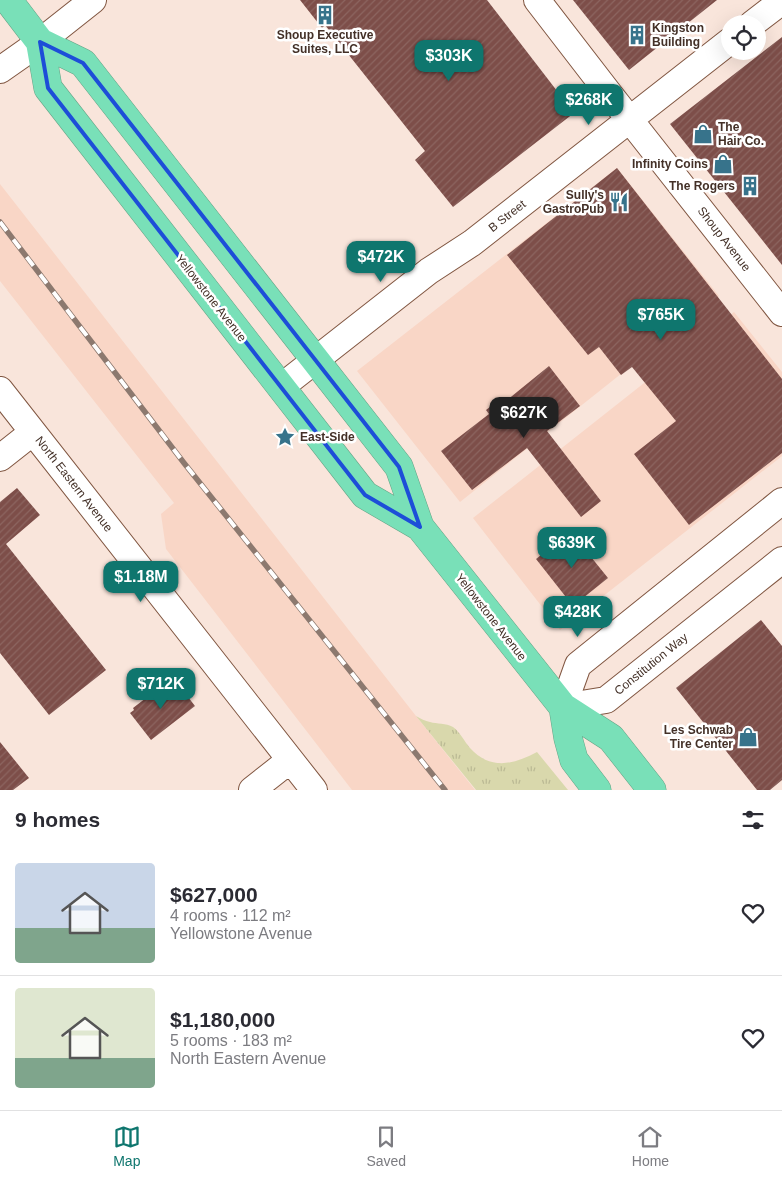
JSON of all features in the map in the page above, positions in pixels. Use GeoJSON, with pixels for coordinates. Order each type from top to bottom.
{"type":"FeatureCollection","features":[{"type":"Feature","properties":{"kind":"highway","name":"Yellowstone Avenue"},"geometry":{"type":"LineString","coordinates":[[8,0],[40,42],[83,63],[399,467],[420,527],[563,707],[611,738],[652,790]]}},
{"type":"Feature","properties":{"kind":"highway","name":"Yellowstone Avenue"},"geometry":{"type":"LineString","coordinates":[[40,42],[48,88],[281,388],[365,495],[420,527]]}},
{"type":"Feature","properties":{"kind":"highway","name":"Yellowstone Avenue"},"geometry":{"type":"LineString","coordinates":[[563,707],[574,760],[597,790]]}},
{"type":"Feature","properties":{"kind":"street"},"geometry":{"type":"LineString","coordinates":[[0,70],[40,42],[93,0]]}},
{"type":"Feature","properties":{"kind":"street","name":"Shoup Avenue"},"geometry":{"type":"LineString","coordinates":[[537,0],[782,313]]}},
{"type":"Feature","properties":{"kind":"street"},"geometry":{"type":"LineString","coordinates":[[763,15],[782,0]]}},
{"type":"Feature","properties":{"kind":"street","name":"B Street"},"geometry":{"type":"LineString","coordinates":[[281,388],[429,271],[472,243],[721,48]]}},
{"type":"Feature","properties":{"kind":"street","name":"North Eastern Avenue"},"geometry":{"type":"LineString","coordinates":[[0,390],[314,790]]}},
{"type":"Feature","properties":{"kind":"street"},"geometry":{"type":"LineString","coordinates":[[0,458],[33,432]]}},
{"type":"Feature","properties":{"kind":"street"},"geometry":{"type":"LineString","coordinates":[[563,707],[578,665],[782,501]]}},
{"type":"Feature","properties":{"kind":"street","name":"Constitution Way"},"geometry":{"type":"LineString","coordinates":[[563,707],[606,700],[782,560]]}},
{"type":"Feature","properties":{"kind":"street"},"geometry":{"type":"LineString","coordinates":[[252,790],[290,760]]}},
{"type":"Feature","properties":{"kind":"highlighted area"},"geometry":{"type":"Polygon","coordinates":[[[40,42],[83,63],[399,467],[420,527],[365,495],[48,88],[40,42]]]}},
{"type":"Feature","properties":{"kind":"shaded area"},"geometry":{"type":"Polygon","coordinates":[[[617,168],[719,296],[460,502],[357,371],[617,168]]]}},
{"type":"Feature","properties":{"kind":"shaded area"},"geometry":{"type":"Polygon","coordinates":[[[0,184],[475,790],[352,790],[166,549],[161,514],[174,503],[0,281],[0,184]]]}},
{"type":"Feature","properties":{"kind":"shaded area"},"geometry":{"type":"Polygon","coordinates":[[[734,312],[782,372],[782,456],[560,630],[473,518],[734,312]]]}},
{"type":"Feature","properties":{"kind":"green space"},"geometry":{"type":"Polygon","coordinates":[[[416,716],[426,721],[453,727],[470,748],[486,760],[502,763],[511,762],[537,752],[568,790],[476,790],[416,716]]]}},
{"type":"Feature","properties":{"kind":"building"},"geometry":{"type":"Polygon","coordinates":[[[300,0],[487,0],[574,113],[453,207],[415,160],[425,151],[325,25],[322,28],[300,0]]]}},
{"type":"Feature","properties":{"kind":"building","name":"Kingston Building"},"geometry":{"type":"Polygon","coordinates":[[[573,0],[717,0],[629,70],[573,0]]]}},
{"type":"Feature","properties":{"kind":"building","name":"The Rogers"},"geometry":{"type":"Polygon","coordinates":[[[782,37],[782,265],[670,124],[752,60],[766,60],[766,49],[782,37]]]}},
{"type":"Feature","properties":{"kind":"building"},"geometry":{"type":"Polygon","coordinates":[[[617,168],[782,379],[782,453],[689,525],[634,454],[676,421],[632,367],[621,375],[599,347],[588,355],[507,255],[617,168]]]}},
{"type":"Feature","properties":{"kind":"building"},"geometry":{"type":"Polygon","coordinates":[[[549,366],[580,406],[547,431],[601,501],[581,517],[527,448],[472,490],[441,451],[489,414],[486,410],[503,397],[506,401],[549,366]]]}},
{"type":"Feature","properties":{"kind":"building"},"geometry":{"type":"Polygon","coordinates":[[[17,488],[40,515],[6,544],[106,670],[49,715],[0,653],[0,502],[17,488]]]}},
{"type":"Feature","properties":{"kind":"building"},"geometry":{"type":"Polygon","coordinates":[[[570,531],[608,578],[573,606],[536,559],[570,531]]]}},
{"type":"Feature","properties":{"kind":"building","name":"Les Schwab Tire Center"},"geometry":{"type":"Polygon","coordinates":[[[761,620],[782,646],[782,780],[770,790],[757,790],[676,688],[761,620]]]}},
{"type":"Feature","properties":{"kind":"building"},"geometry":{"type":"Polygon","coordinates":[[[168,681],[176,692],[181,688],[195,706],[151,740],[130,713],[134,710],[133,708],[168,681]]]}},
{"type":"Feature","properties":{"kind":"building"},"geometry":{"type":"Polygon","coordinates":[[[0,742],[29,778],[13,790],[0,790],[0,742]]]}},
{"type":"Feature","properties":{"kind":"railway"},"geometry":{"type":"LineString","coordinates":[[0,222],[184,463],[445,790]]}},
{"type":"Feature","properties":{"kind":"place","name":"Shoup Executive Suites, LLC"},"geometry":{"type":"Point","coordinates":[325,15]}},
{"type":"Feature","properties":{"kind":"place","name":"Kingston Building"},"geometry":{"type":"Point","coordinates":[637,35]}},
{"type":"Feature","properties":{"kind":"place","name":"The Hair Co."},"geometry":{"type":"Point","coordinates":[703,134]}},
{"type":"Feature","properties":{"kind":"place","name":"Infinity Coins"},"geometry":{"type":"Point","coordinates":[723,164]}},
{"type":"Feature","properties":{"kind":"place","name":"The Rogers"},"geometry":{"type":"Point","coordinates":[750,186]}},
{"type":"Feature","properties":{"kind":"place","name":"Sully's GastroPub"},"geometry":{"type":"Point","coordinates":[619,202]}},
{"type":"Feature","properties":{"kind":"place","name":"East-Side"},"geometry":{"type":"Point","coordinates":[285,437]}},
{"type":"Feature","properties":{"kind":"place","name":"Les Schwab Tire Center"},"geometry":{"type":"Point","coordinates":[748,737]}}]}
